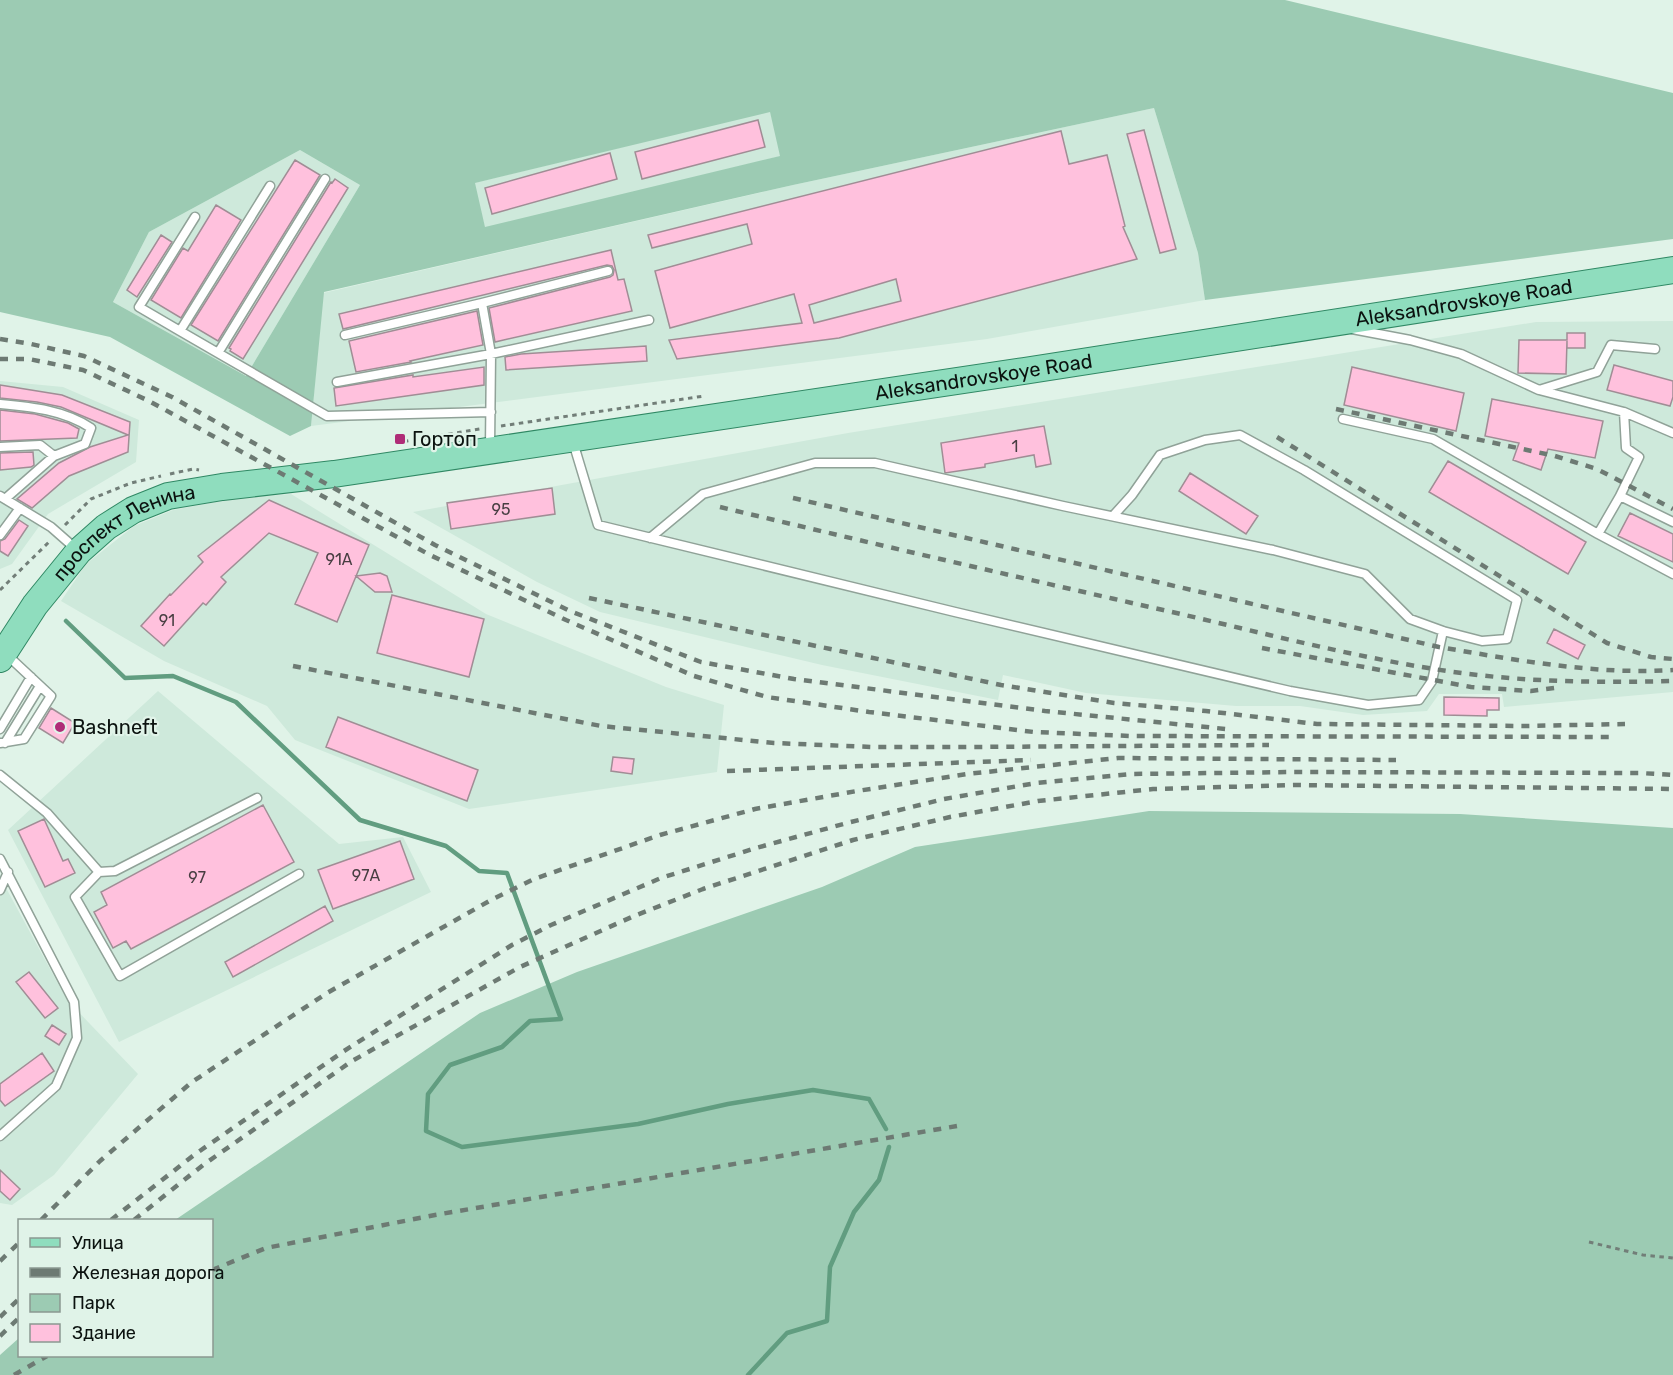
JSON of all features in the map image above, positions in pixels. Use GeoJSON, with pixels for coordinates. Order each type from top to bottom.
{"type":"FeatureCollection","features":[{"type":"Feature","properties":{"kind":"main road","name":"Aleksandrovskoye Road"},"geometry":{"type":"LineString","coordinates":[[292,478],[490,439],[572,438],[1673,270]]}},
{"type":"Feature","properties":{"kind":"main road","name":"проспект Ленина"},"geometry":{"type":"LineString","coordinates":[[2,655],[35,605],[79,551],[106,527],[124,516],[168,496],[292,478]]}},
{"type":"Feature","properties":{"kind":"lane"},"geometry":{"type":"LineString","coordinates":[[218,353],[325,179]]}},
{"type":"Feature","properties":{"kind":"lane"},"geometry":{"type":"LineString","coordinates":[[180,331],[270,186]]}},
{"type":"Feature","properties":{"kind":"lane"},"geometry":{"type":"LineString","coordinates":[[195,217],[139,307],[327,416],[491,412]]}},
{"type":"Feature","properties":{"kind":"lane"},"geometry":{"type":"LineString","coordinates":[[345,335],[608,271]]}},
{"type":"Feature","properties":{"kind":"lane"},"geometry":{"type":"LineString","coordinates":[[483,303],[492,354],[490,439]]}},
{"type":"Feature","properties":{"kind":"lane"},"geometry":{"type":"LineString","coordinates":[[337,382],[492,354],[649,320]]}},
{"type":"Feature","properties":{"kind":"lane"},"geometry":{"type":"LineString","coordinates":[[1325,324],[1410,339],[1461,354],[1539,390],[1624,412],[1673,433]]}},
{"type":"Feature","properties":{"kind":"lane"},"geometry":{"type":"LineString","coordinates":[[1539,390],[1597,372],[1611,345],[1655,349]]}},
{"type":"Feature","properties":{"kind":"lane"},"geometry":{"type":"LineString","coordinates":[[0,404],[45,408],[80,421],[91,428],[85,444],[54,456],[3,498],[51,527],[79,551]]}},
{"type":"Feature","properties":{"kind":"lane"},"geometry":{"type":"LineString","coordinates":[[1598,534],[1639,457],[1626,448],[1624,412]]}},
{"type":"Feature","properties":{"kind":"lane"},"geometry":{"type":"LineString","coordinates":[[1343,419],[1433,439],[1598,534],[1673,574]]}},
{"type":"Feature","properties":{"kind":"lane"},"geometry":{"type":"LineString","coordinates":[[650,538],[703,494],[815,463],[875,464],[1113,516],[1273,550],[1365,574],[1410,619],[1482,642],[1507,639],[1517,600],[1304,470],[1240,435],[1205,440],[1160,455],[1132,495],[1113,516]]}},
{"type":"Feature","properties":{"kind":"lane"},"geometry":{"type":"LineString","coordinates":[[572,438],[598,525],[1290,691],[1368,705],[1419,700],[1432,681],[1443,631]]}},
{"type":"Feature","properties":{"kind":"lane"},"geometry":{"type":"LineString","coordinates":[[0,447],[40,445],[54,456]]}},
{"type":"Feature","properties":{"kind":"lane"},"geometry":{"type":"LineString","coordinates":[[1620,496],[1673,522]]}},
{"type":"Feature","properties":{"kind":"lane"},"geometry":{"type":"LineString","coordinates":[[0,535],[20,508]]}},
{"type":"Feature","properties":{"kind":"lane"},"geometry":{"type":"LineString","coordinates":[[2,655],[51,696],[24,739],[2,743]]}},
{"type":"Feature","properties":{"kind":"lane"},"geometry":{"type":"LineString","coordinates":[[0,729],[31,677]]}},
{"type":"Feature","properties":{"kind":"lane"},"geometry":{"type":"LineString","coordinates":[[2,743],[40,686]]}},
{"type":"Feature","properties":{"kind":"lane"},"geometry":{"type":"LineString","coordinates":[[0,775],[46,813],[99,872]]}},
{"type":"Feature","properties":{"kind":"lane"},"geometry":{"type":"LineString","coordinates":[[257,798],[116,872],[99,872],[75,897],[120,976],[299,874]]}},
{"type":"Feature","properties":{"kind":"lane"},"geometry":{"type":"LineString","coordinates":[[0,859],[74,1002],[77,1038],[56,1086],[0,1136]]}},
{"type":"Feature","properties":{"kind":"lane"},"geometry":{"type":"LineString","coordinates":[[0,890],[8,872]]}},
{"type":"Feature","properties":{"kind":"path"},"geometry":{"type":"LineString","coordinates":[[490,439],[704,396]]}},
{"type":"Feature","properties":{"kind":"path"},"geometry":{"type":"LineString","coordinates":[[1589,1242],[1643,1255],[1673,1258]]}},
{"type":"Feature","properties":{"kind":"shaded area"},"geometry":{"type":"Polygon","coordinates":[[[1154,108],[1198,253],[1205,300],[987,339],[311,426],[323,293],[793,185],[1154,108]]]}},
{"type":"Feature","properties":{"kind":"shaded area"},"geometry":{"type":"Polygon","coordinates":[[[770,111],[781,156],[485,228],[474,183],[770,111]]]}},
{"type":"Feature","properties":{"kind":"shaded area"},"geometry":{"type":"Polygon","coordinates":[[[300,150],[360,185],[246,376],[113,302],[149,232],[300,150]]]}},
{"type":"Feature","properties":{"kind":"shaded area"},"geometry":{"type":"Polygon","coordinates":[[[1673,321],[1673,692],[1504,707],[1502,694],[1439,694],[1427,711],[1363,715],[1300,706],[1236,706],[1086,693],[1003,675],[998,700],[822,665],[600,612],[537,582],[413,512],[848,433],[1536,322],[1673,321]]]}},
{"type":"Feature","properties":{"kind":"shaded area"},"geometry":{"type":"Polygon","coordinates":[[[0,381],[63,387],[139,420],[136,462],[48,514],[12,564],[0,569],[0,381]]]}},
{"type":"Feature","properties":{"kind":"shaded area"},"geometry":{"type":"Polygon","coordinates":[[[291,494],[486,614],[666,687],[724,705],[717,772],[469,809],[295,740],[267,706],[164,661],[61,601],[86,564],[134,526],[173,510],[237,498],[291,494]]]}},
{"type":"Feature","properties":{"kind":"shaded area"},"geometry":{"type":"Polygon","coordinates":[[[158,691],[339,844],[403,837],[431,892],[119,1042],[8,830],[158,691]]]}},
{"type":"Feature","properties":{"kind":"shaded area"},"geometry":{"type":"Polygon","coordinates":[[[0,877],[67,1000],[138,1074],[54,1175],[12,1205],[0,1203],[0,877]]]}},
{"type":"Feature","properties":{"kind":"green space"},"geometry":{"type":"Polygon","coordinates":[[[0,0],[1285,0],[1673,93],[1673,239],[1205,300],[1198,253],[1154,108],[793,185],[324,292],[311,426],[290,436],[110,337],[0,312],[0,0]],[[770,112],[475,183],[485,227],[780,156],[770,112]],[[300,150],[149,232],[113,302],[246,376],[360,185],[300,150]]]}},
{"type":"Feature","properties":{"kind":"green space"},"geometry":{"type":"Polygon","coordinates":[[[1149,811],[1460,814],[1673,828],[1673,1375],[0,1375],[0,1355],[18,1339],[18,1357],[213,1357],[213,1219],[176,1219],[480,1013],[577,972],[822,887],[915,847],[1149,811]]]}},
{"type":"Feature","properties":{"kind":"building"},"geometry":{"type":"Polygon","coordinates":[[[758,120],[765,147],[642,179],[635,152],[758,120]]]}},
{"type":"Feature","properties":{"kind":"building"},"geometry":{"type":"Polygon","coordinates":[[[1144,130],[1176,249],[1160,253],[1127,134],[1144,130]]]}},
{"type":"Feature","properties":{"kind":"building"},"geometry":{"type":"Polygon","coordinates":[[[1061,131],[1069,164],[1107,155],[1125,226],[1123,227],[1137,259],[839,338],[677,359],[669,340],[802,323],[794,294],[670,328],[655,271],[752,244],[747,224],[652,248],[648,235],[1061,131]],[[896,279],[809,305],[814,323],[901,301],[896,279]]]}},
{"type":"Feature","properties":{"kind":"building"},"geometry":{"type":"Polygon","coordinates":[[[610,153],[617,179],[492,214],[485,188],[610,153]]]}},
{"type":"Feature","properties":{"kind":"building"},"geometry":{"type":"Polygon","coordinates":[[[295,160],[320,175],[218,341],[191,325],[295,160]]]}},
{"type":"Feature","properties":{"kind":"building"},"geometry":{"type":"Polygon","coordinates":[[[335,179],[348,188],[243,359],[229,348],[335,179]]]}},
{"type":"Feature","properties":{"kind":"building"},"geometry":{"type":"Polygon","coordinates":[[[216,205],[241,220],[181,318],[151,300],[183,248],[188,251],[216,205]]]}},
{"type":"Feature","properties":{"kind":"building"},"geometry":{"type":"Polygon","coordinates":[[[161,235],[172,242],[137,297],[127,290],[161,235]]]}},
{"type":"Feature","properties":{"kind":"building"},"geometry":{"type":"Polygon","coordinates":[[[611,250],[618,280],[624,279],[632,311],[495,342],[489,308],[610,277],[614,270],[612,266],[607,265],[343,329],[339,314],[611,250]]]}},
{"type":"Feature","properties":{"kind":"building"},"geometry":{"type":"Polygon","coordinates":[[[477,311],[483,345],[356,372],[349,341],[477,311]]]}},
{"type":"Feature","properties":{"kind":"building"},"geometry":{"type":"Polygon","coordinates":[[[1567,333],[1585,333],[1585,348],[1567,348],[1567,341],[1566,374],[1518,373],[1519,340],[1567,340],[1567,333]]]}},
{"type":"Feature","properties":{"kind":"building"},"geometry":{"type":"Polygon","coordinates":[[[646,346],[647,361],[506,370],[505,357],[521,354],[646,346]]]}},
{"type":"Feature","properties":{"kind":"building"},"geometry":{"type":"Polygon","coordinates":[[[1614,365],[1673,381],[1673,397],[1670,406],[1607,390],[1614,365]]]}},
{"type":"Feature","properties":{"kind":"building"},"geometry":{"type":"Polygon","coordinates":[[[484,367],[484,385],[336,406],[334,388],[413,375],[413,377],[484,367]]]}},
{"type":"Feature","properties":{"kind":"building"},"geometry":{"type":"Polygon","coordinates":[[[1352,367],[1464,393],[1456,431],[1344,405],[1352,367]]]}},
{"type":"Feature","properties":{"kind":"building"},"geometry":{"type":"Polygon","coordinates":[[[0,385],[62,395],[130,422],[128,452],[69,476],[32,508],[17,499],[59,463],[90,447],[128,435],[61,407],[0,398],[0,385]]]}},
{"type":"Feature","properties":{"kind":"building"},"geometry":{"type":"Polygon","coordinates":[[[1492,399],[1603,421],[1595,458],[1548,449],[1541,470],[1513,460],[1519,443],[1485,436],[1492,399]]]}},
{"type":"Feature","properties":{"kind":"building"},"geometry":{"type":"Polygon","coordinates":[[[0,410],[35,414],[68,423],[79,429],[77,438],[0,441],[0,410]]]}},
{"type":"Feature","properties":{"kind":"building"},"geometry":{"type":"Polygon","coordinates":[[[1044,426],[1051,464],[1036,467],[1034,455],[985,464],[985,467],[945,473],[941,443],[1044,426]]]}},
{"type":"Feature","properties":{"kind":"building"},"geometry":{"type":"Polygon","coordinates":[[[33,452],[34,465],[31,467],[0,470],[0,453],[33,452]]]}},
{"type":"Feature","properties":{"kind":"building"},"geometry":{"type":"Polygon","coordinates":[[[1448,461],[1586,542],[1568,574],[1429,492],[1448,461]]]}},
{"type":"Feature","properties":{"kind":"building"},"geometry":{"type":"Polygon","coordinates":[[[1190,473],[1258,516],[1246,534],[1179,491],[1190,473]]]}},
{"type":"Feature","properties":{"kind":"building"},"geometry":{"type":"Polygon","coordinates":[[[552,488],[555,514],[451,529],[447,503],[552,488]]]}},
{"type":"Feature","properties":{"kind":"building"},"geometry":{"type":"Polygon","coordinates":[[[269,500],[369,545],[337,622],[295,604],[318,553],[269,533],[221,577],[226,582],[206,605],[203,603],[164,646],[141,626],[203,562],[198,556],[269,500]]]}},
{"type":"Feature","properties":{"kind":"building"},"geometry":{"type":"Polygon","coordinates":[[[1630,513],[1673,534],[1673,562],[1618,536],[1630,513]]]}},
{"type":"Feature","properties":{"kind":"building"},"geometry":{"type":"Polygon","coordinates":[[[19,520],[28,526],[8,556],[0,551],[0,541],[5,539],[19,520]]]}},
{"type":"Feature","properties":{"kind":"building"},"geometry":{"type":"Polygon","coordinates":[[[380,573],[387,576],[392,592],[375,592],[356,576],[380,573]]]}},
{"type":"Feature","properties":{"kind":"building"},"geometry":{"type":"Polygon","coordinates":[[[392,595],[484,619],[469,677],[377,653],[392,595]]]}},
{"type":"Feature","properties":{"kind":"building"},"geometry":{"type":"Polygon","coordinates":[[[1554,629],[1585,645],[1578,659],[1547,643],[1554,629]]]}},
{"type":"Feature","properties":{"kind":"building"},"geometry":{"type":"Polygon","coordinates":[[[1444,697],[1499,698],[1499,710],[1487,710],[1487,716],[1444,715],[1444,697]]]}},
{"type":"Feature","properties":{"kind":"building","name":"Bashneft"},"geometry":{"type":"Polygon","coordinates":[[[51,708],[75,723],[63,743],[39,728],[51,708]]]}},
{"type":"Feature","properties":{"kind":"building"},"geometry":{"type":"Polygon","coordinates":[[[338,717],[478,770],[467,801],[326,747],[338,717]]]}},
{"type":"Feature","properties":{"kind":"building"},"geometry":{"type":"Polygon","coordinates":[[[613,757],[634,759],[632,774],[611,771],[613,757]]]}},
{"type":"Feature","properties":{"kind":"building"},"geometry":{"type":"Polygon","coordinates":[[[263,805],[294,862],[131,949],[126,941],[113,948],[94,912],[107,905],[101,892],[263,805]]]}},
{"type":"Feature","properties":{"kind":"building"},"geometry":{"type":"Polygon","coordinates":[[[44,819],[63,861],[68,859],[75,873],[45,887],[18,831],[44,819]]]}},
{"type":"Feature","properties":{"kind":"building"},"geometry":{"type":"Polygon","coordinates":[[[400,841],[414,879],[333,909],[318,870],[400,841]]]}},
{"type":"Feature","properties":{"kind":"building"},"geometry":{"type":"Polygon","coordinates":[[[325,906],[333,921],[233,977],[225,962],[325,906]]]}},
{"type":"Feature","properties":{"kind":"building"},"geometry":{"type":"Polygon","coordinates":[[[29,972],[58,1008],[45,1018],[16,982],[29,972]]]}},
{"type":"Feature","properties":{"kind":"building"},"geometry":{"type":"Polygon","coordinates":[[[52,1025],[66,1034],[59,1045],[45,1036],[52,1025]]]}},
{"type":"Feature","properties":{"kind":"building"},"geometry":{"type":"Polygon","coordinates":[[[42,1053],[54,1071],[5,1106],[0,1100],[0,1084],[42,1053]]]}},
{"type":"Feature","properties":{"kind":"building"},"geometry":{"type":"Polygon","coordinates":[[[0,1170],[20,1189],[10,1200],[0,1191],[0,1170]]]}},
{"type":"Feature","properties":{"kind":"waterway"},"geometry":{"type":"LineString","coordinates":[[66,621],[125,678],[173,676],[236,702],[360,820],[446,846],[479,871],[507,873],[561,1019],[530,1021],[502,1047],[450,1065],[428,1094],[426,1131],[462,1147],[638,1124],[728,1104],[813,1090],[869,1099],[886,1129]]}},
{"type":"Feature","properties":{"kind":"waterway"},"geometry":{"type":"LineString","coordinates":[[748,1375],[787,1333],[827,1321],[830,1267],[854,1212],[879,1180],[889,1147]]}},
{"type":"Feature","properties":{"kind":"railway"},"geometry":{"type":"LineString","coordinates":[[0,339],[84,356],[172,397],[435,545],[570,611],[701,662],[794,679],[1045,711],[1226,729]]}},
{"type":"Feature","properties":{"kind":"railway"},"geometry":{"type":"LineString","coordinates":[[0,359],[29,359],[83,370],[149,401],[430,555],[566,620],[694,676],[767,697],[1034,732],[1130,736],[1614,737]]}},
{"type":"Feature","properties":{"kind":"railway"},"geometry":{"type":"LineString","coordinates":[[1336,409],[1555,456],[1597,469],[1673,509]]}},
{"type":"Feature","properties":{"kind":"railway"},"geometry":{"type":"LineString","coordinates":[[1277,437],[1607,643],[1651,657],[1673,659]]}},
{"type":"Feature","properties":{"kind":"railway"},"geometry":{"type":"LineString","coordinates":[[793,498],[1439,647],[1585,668],[1673,670]]}},
{"type":"Feature","properties":{"kind":"railway"},"geometry":{"type":"LineString","coordinates":[[720,507],[1368,657],[1493,677],[1583,682],[1673,681]]}},
{"type":"Feature","properties":{"kind":"railway"},"geometry":{"type":"LineString","coordinates":[[589,598],[1001,685],[1114,703],[1317,724],[1525,726],[1625,724]]}},
{"type":"Feature","properties":{"kind":"railway"},"geometry":{"type":"LineString","coordinates":[[1262,648],[1471,687],[1531,691],[1561,687]]}},
{"type":"Feature","properties":{"kind":"railway"},"geometry":{"type":"LineString","coordinates":[[293,666],[601,726],[774,743],[872,747],[1269,745]]}},
{"type":"Feature","properties":{"kind":"railway"},"geometry":{"type":"LineString","coordinates":[[42,1219],[100,1161],[192,1082],[327,993],[491,900],[534,879],[660,835],[755,809],[857,791],[967,774],[1118,758],[1396,760]]}},
{"type":"Feature","properties":{"kind":"railway"},"geometry":{"type":"LineString","coordinates":[[727,771],[1031,760]]}},
{"type":"Feature","properties":{"kind":"railway"},"geometry":{"type":"LineString","coordinates":[[112,1219],[194,1155],[344,1051],[512,945],[551,925],[661,878],[756,848],[944,799],[1036,783],[1132,774],[1293,772],[1673,775]]}},
{"type":"Feature","properties":{"kind":"railway"},"geometry":{"type":"LineString","coordinates":[[135,1219],[203,1165],[352,1061],[520,967],[634,916],[703,889],[853,840],[950,817],[1038,801],[1153,789],[1295,785],[1673,789]]}},
{"type":"Feature","properties":{"kind":"railway"},"geometry":{"type":"LineString","coordinates":[[213,1270],[266,1248],[435,1215],[957,1126]]}},
{"type":"Feature","properties":{"kind":"railway"},"geometry":{"type":"LineString","coordinates":[[0,1261],[18,1244]]}},
{"type":"Feature","properties":{"kind":"railway"},"geometry":{"type":"LineString","coordinates":[[0,1317],[18,1300]]}},
{"type":"Feature","properties":{"kind":"railway"},"geometry":{"type":"LineString","coordinates":[[0,1336],[18,1319]]}},
{"type":"Feature","properties":{"kind":"railway"},"geometry":{"type":"LineString","coordinates":[[14,1375],[45,1357]]}},
{"type":"Feature","properties":{"kind":"place","name":"Гортоп"},"geometry":{"type":"Point","coordinates":[400,439]}},
{"type":"Feature","properties":{"kind":"place","name":"Bashneft"},"geometry":{"type":"Point","coordinates":[60,727]}}]}
